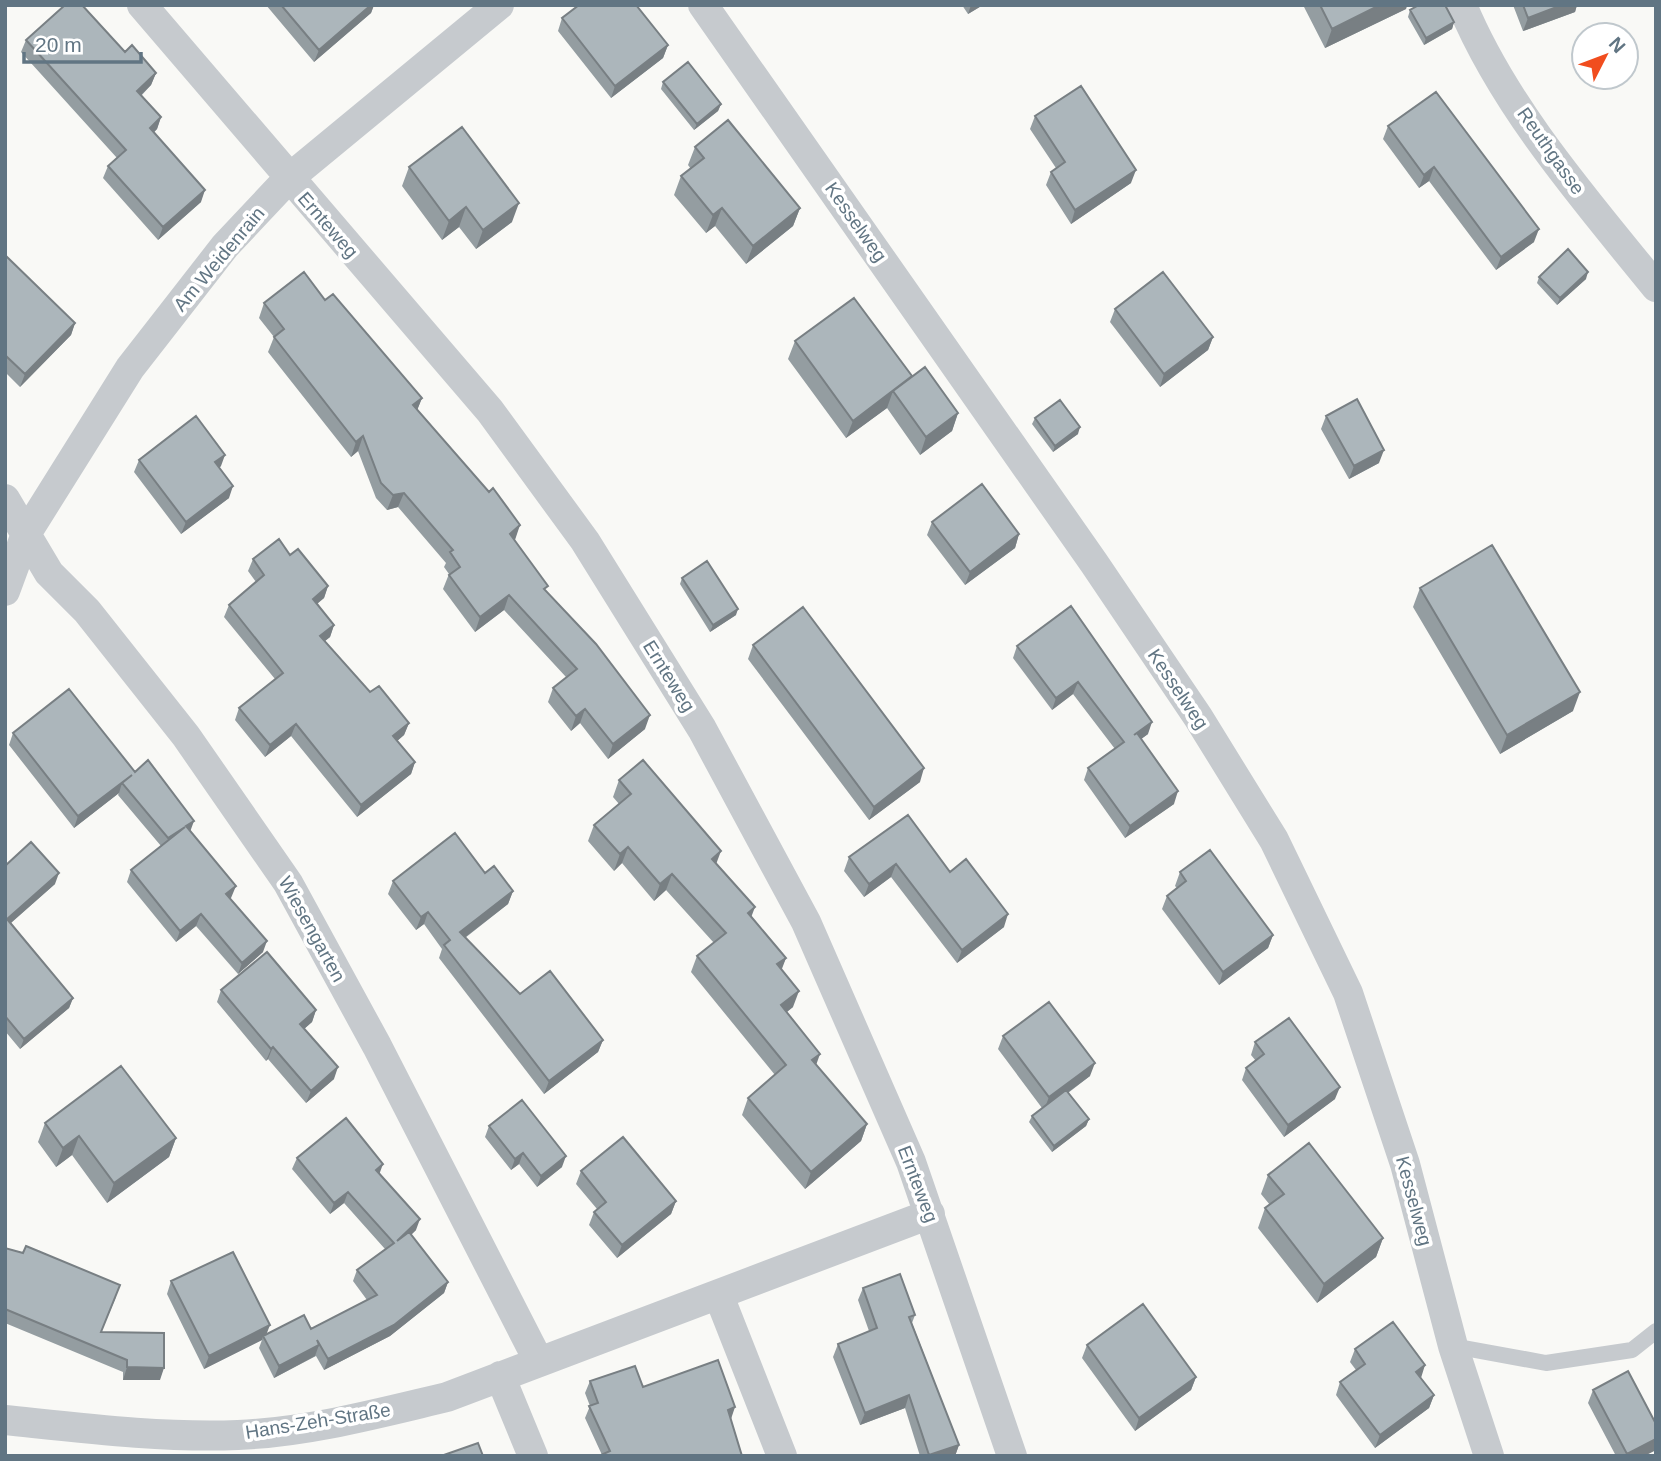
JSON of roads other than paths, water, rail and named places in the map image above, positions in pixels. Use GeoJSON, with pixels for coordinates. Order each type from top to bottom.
{"type":"FeatureCollection","features":[{"type":"Feature","properties":{"kind":"street","name":"Ernteweg"},"geometry":{"type":"LineString","coordinates":[[142,5],[288,179],[490,411],[585,541],[688,706],[806,922],[911,1162],[1012,1456]]}},
{"type":"Feature","properties":{"kind":"street","name":"Am Weidenrain"},"geometry":{"type":"LineString","coordinates":[[5,591],[26,534],[130,368],[225,246],[288,179],[499,5]]}},
{"type":"Feature","properties":{"kind":"street","name":"Kesselweg"},"geometry":{"type":"LineString","coordinates":[[703,5],[1094,563],[1198,717],[1273,840],[1348,993],[1405,1164],[1453,1346],[1489,1456]]}},
{"type":"Feature","properties":{"kind":"street","name":"Reuthgasse"},"geometry":{"type":"LineString","coordinates":[[1461,5],[1476,40],[1560,169],[1656,287]]}},
{"type":"Feature","properties":{"kind":"street"},"geometry":{"type":"LineString","coordinates":[[5,499],[14,509],[26,534]]}},
{"type":"Feature","properties":{"kind":"street","name":"Wiesengarten"},"geometry":{"type":"LineString","coordinates":[[26,534],[49,573],[87,611],[186,736],[288,883],[377,1046],[539,1362]]}},
{"type":"Feature","properties":{"kind":"street","name":"Hans-Zeh-Straße"},"geometry":{"type":"LineString","coordinates":[[5,1420],[88,1429],[239,1435],[325,1424],[390,1411],[447,1397],[930,1214]]}},
{"type":"Feature","properties":{"kind":"street"},"geometry":{"type":"LineString","coordinates":[[719,1296],[782,1456]]}},
{"type":"Feature","properties":{"kind":"street"},"geometry":{"type":"LineString","coordinates":[[500,1377],[533,1456]]}},
{"type":"Feature","properties":{"kind":"lane"},"geometry":{"type":"LineString","coordinates":[[1453,1346],[1546,1363],[1632,1350],[1656,1331]]}}]}
